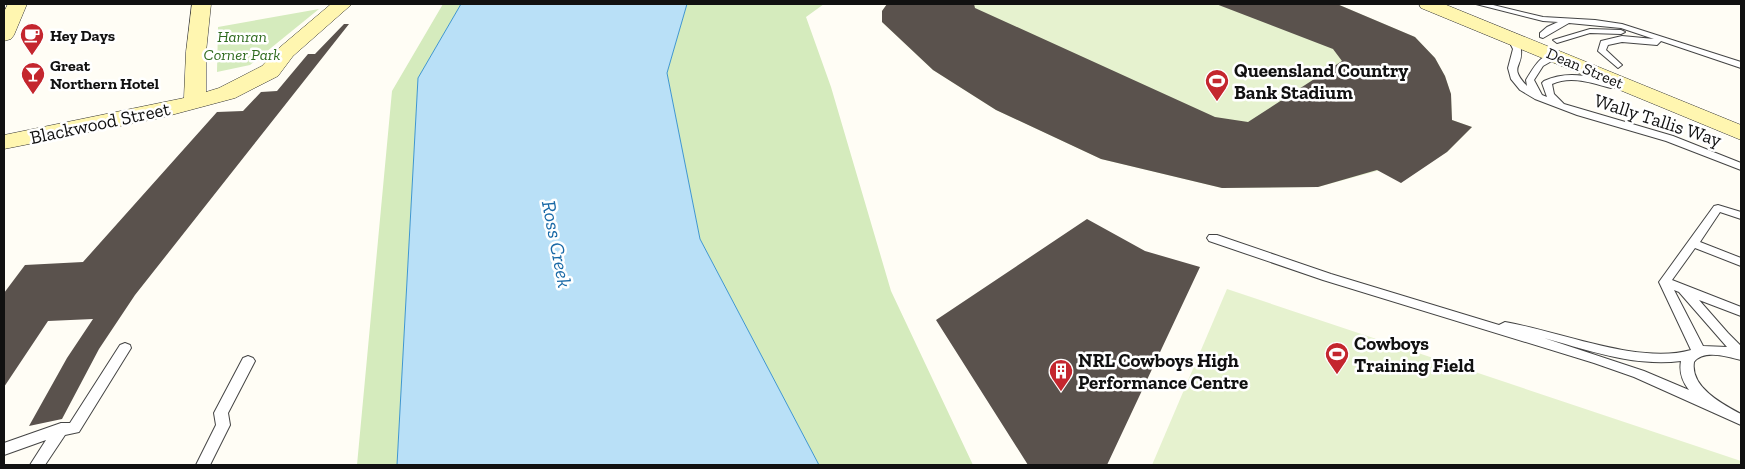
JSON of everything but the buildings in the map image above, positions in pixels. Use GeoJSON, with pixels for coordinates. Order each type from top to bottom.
{"type":"FeatureCollection","features":[{"type":"Feature","properties":{"kind":"main road"},"geometry":{"type":"LineString","coordinates":[[4,35],[17,4]]}},
{"type":"Feature","properties":{"kind":"main road"},"geometry":{"type":"LineString","coordinates":[[201,4],[196,52],[196,96],[227,93],[270,71],[286,52],[342,4]]}},
{"type":"Feature","properties":{"kind":"main road","name":"Dean Street"},"geometry":{"type":"LineString","coordinates":[[1428,4],[1503,34],[1611,62],[1741,116]]}},
{"type":"Feature","properties":{"kind":"main road","name":"Dean Street"},"geometry":{"type":"LineString","coordinates":[[1463,4],[1556,48],[1644,94],[1741,133]]}},
{"type":"Feature","properties":{"kind":"main road","name":"Blackwood Street"},"geometry":{"type":"LineString","coordinates":[[4,127],[196,96]]}},
{"type":"Feature","properties":{"kind":"main road","name":"Blackwood Street"},"geometry":{"type":"LineString","coordinates":[[4,142],[196,96]]}},
{"type":"Feature","properties":{"kind":"lane"},"geometry":{"type":"LineString","coordinates":[[1480,4],[1543,19],[1595,22],[1622,26],[1741,66]]}},
{"type":"Feature","properties":{"kind":"lane"},"geometry":{"type":"LineString","coordinates":[[1570,21],[1550,29],[1556,48],[1590,31],[1613,31],[1639,35],[1698,50]]}},
{"type":"Feature","properties":{"kind":"lane","name":"Wally Tallis Way"},"geometry":{"type":"LineString","coordinates":[[1503,34],[1517,49],[1512,68],[1515,79],[1525,89],[1564,108],[1661,136],[1741,166]]}},
{"type":"Feature","properties":{"kind":"lane"},"geometry":{"type":"LineString","coordinates":[[1611,62],[1602,51],[1602,46],[1609,41],[1644,40],[1698,50]]}},
{"type":"Feature","properties":{"kind":"lane","name":"Wally Tallis Way"},"geometry":{"type":"LineString","coordinates":[[1545,100],[1533,90],[1530,80],[1540,64],[1556,48]]}},
{"type":"Feature","properties":{"kind":"lane","name":"Wally Tallis Way"},"geometry":{"type":"LineString","coordinates":[[1564,108],[1553,99],[1548,91],[1547,83],[1550,81],[1569,77],[1586,79],[1644,94]]}},
{"type":"Feature","properties":{"kind":"lane"},"geometry":{"type":"LineString","coordinates":[[1720,408],[1691,383],[1686,364],[1695,353],[1693,335],[1668,293],[1666,282],[1718,208],[1741,216]]}},
{"type":"Feature","properties":{"kind":"lane"},"geometry":{"type":"LineString","coordinates":[[1213,238],[1327,277],[1481,323],[1640,374],[1720,408],[1741,420]]}},
{"type":"Feature","properties":{"kind":"lane"},"geometry":{"type":"LineString","coordinates":[[1692,243],[1741,262]]}},
{"type":"Feature","properties":{"kind":"lane"},"geometry":{"type":"LineString","coordinates":[[1666,282],[1741,312]]}},
{"type":"Feature","properties":{"kind":"lane"},"geometry":{"type":"LineString","coordinates":[[1683,289],[1710,322],[1741,354]]}},
{"type":"Feature","properties":{"kind":"lane"},"geometry":{"type":"LineString","coordinates":[[1481,323],[1528,329],[1636,356],[1670,358],[1695,353],[1726,351],[1741,354]]}},
{"type":"Feature","properties":{"kind":"lane"},"geometry":{"type":"LineString","coordinates":[[37,465],[67,428],[125,348]]}},
{"type":"Feature","properties":{"kind":"lane"},"geometry":{"type":"LineString","coordinates":[[203,465],[223,425],[221,413],[248,361]]}},
{"type":"Feature","properties":{"kind":"lane"},"geometry":{"type":"LineString","coordinates":[[4,449],[67,428]]}},
{"type":"Feature","properties":{"kind":"green space"},"geometry":{"type":"Polygon","coordinates":[[[443,4],[461,4],[418,78],[397,465],[357,465],[392,91],[443,4]]]}},
{"type":"Feature","properties":{"kind":"green space"},"geometry":{"type":"Polygon","coordinates":[[[687,4],[824,4],[806,17],[831,87],[891,291],[973,465],[819,465],[700,239],[667,73],[687,4]]]}},
{"type":"Feature","properties":{"kind":"green space","name":"Queensland Country Bank Stadium"},"geometry":{"type":"Polygon","coordinates":[[[887,4],[1337,4],[1415,37],[1435,58],[1445,76],[1451,94],[1452,120],[1472,127],[1447,152],[1318,187],[1222,188],[1101,159],[996,110],[933,70],[882,22],[882,11],[887,4]]]}},
{"type":"Feature","properties":{"kind":"green space","name":"Hanran Corner Park"},"geometry":{"type":"Polygon","coordinates":[[[319,9],[250,65],[217,72],[218,27],[319,9]]]}},
{"type":"Feature","properties":{"kind":"green space","name":"Cowboys Training Field"},"geometry":{"type":"Polygon","coordinates":[[[1227,289],[1741,461],[1741,465],[1152,465],[1227,289]]]}},
{"type":"Feature","properties":{"kind":"water","name":"Ross Creek"},"geometry":{"type":"Polygon","coordinates":[[[461,4],[687,4],[667,73],[700,239],[819,465],[397,465],[418,78],[461,4]]]}},
{"type":"Feature","properties":{"kind":"place","name":"Hey Days"},"geometry":{"type":"Point","coordinates":[32,56]}},
{"type":"Feature","properties":{"kind":"place","name":"Great Northern Hotel"},"geometry":{"type":"Point","coordinates":[33,95]}},
{"type":"Feature","properties":{"kind":"place","name":"Queensland Country Bank Stadium"},"geometry":{"type":"Point","coordinates":[1217,102]}},
{"type":"Feature","properties":{"kind":"place","name":"Cowboys Training Field"},"geometry":{"type":"Point","coordinates":[1337,375]}},
{"type":"Feature","properties":{"kind":"place","name":"NRL Cowboys High Performance Centre"},"geometry":{"type":"Point","coordinates":[1061,392]}}]}
